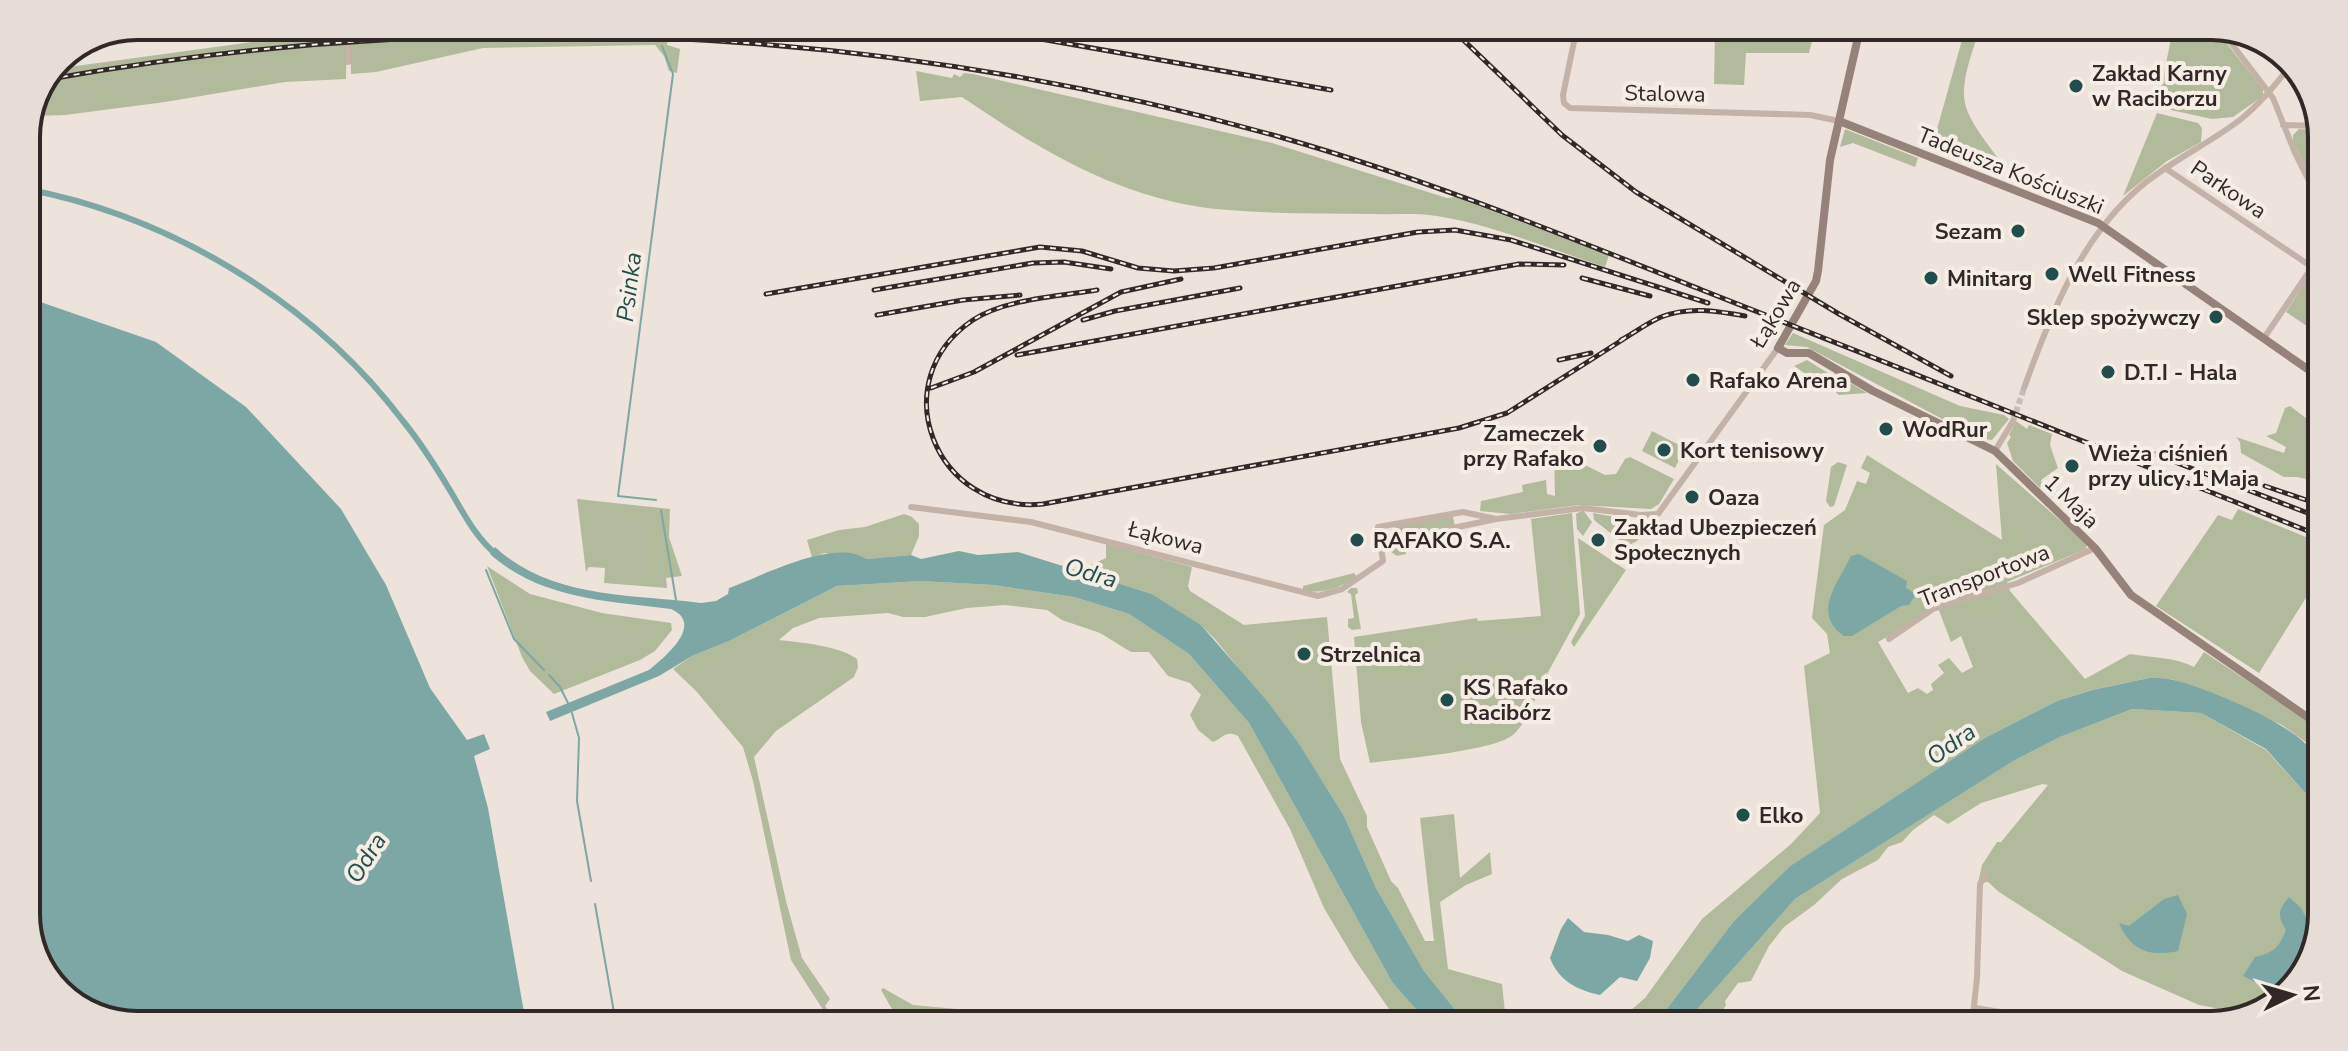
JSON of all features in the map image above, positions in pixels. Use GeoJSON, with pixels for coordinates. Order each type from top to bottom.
{"type":"FeatureCollection","features":[{"type":"Feature","properties":{"kind":"street"},"geometry":{"type":"LineString","coordinates":[[347,40],[348,62]]}},
{"type":"Feature","properties":{"kind":"street","name":"Stalowa"},"geometry":{"type":"LineString","coordinates":[[1574,40],[1563,95],[1565,104],[1571,108],[1818,115],[1839,121]]}},
{"type":"Feature","properties":{"kind":"street","name":"Łąkowa"},"geometry":{"type":"LineString","coordinates":[[1381,543],[1496,519],[1583,508],[1646,516],[1658,514],[1778,348],[1816,281],[1830,160],[1857,40]]}},
{"type":"Feature","properties":{"kind":"street"},"geometry":{"type":"LineString","coordinates":[[2230,42],[2269,93],[2308,183]]}},
{"type":"Feature","properties":{"kind":"street"},"geometry":{"type":"LineString","coordinates":[[2024,388],[2053,312],[2103,225],[2140,187],[2239,120],[2269,93],[2284,73]]}},
{"type":"Feature","properties":{"kind":"street","name":"Tadeusza Kościuszki"},"geometry":{"type":"LineString","coordinates":[[1839,121],[2103,225],[2308,369]]}},
{"type":"Feature","properties":{"kind":"street"},"geometry":{"type":"LineString","coordinates":[[2283,125],[2307,126]]}},
{"type":"Feature","properties":{"kind":"street","name":"Parkowa"},"geometry":{"type":"LineString","coordinates":[[2165,168],[2308,264]]}},
{"type":"Feature","properties":{"kind":"street"},"geometry":{"type":"LineString","coordinates":[[2264,338],[2308,273]]}},
{"type":"Feature","properties":{"kind":"street","name":"1 Maja"},"geometry":{"type":"LineString","coordinates":[[1778,348],[1787,353],[1809,353],[1873,391],[1995,451],[2095,548],[2131,595],[2308,717]]}},
{"type":"Feature","properties":{"kind":"street"},"geometry":{"type":"LineString","coordinates":[[1995,451],[2013,421]]}},
{"type":"Feature","properties":{"kind":"street","name":"Łąkowa"},"geometry":{"type":"LineString","coordinates":[[911,507],[1031,522],[1318,596],[1342,589],[1383,561],[1378,527],[1463,512],[1496,519]]}},
{"type":"Feature","properties":{"kind":"street"},"geometry":{"type":"LineString","coordinates":[[1463,512],[1471,526]]}},
{"type":"Feature","properties":{"kind":"street"},"geometry":{"type":"LineString","coordinates":[[1471,526],[1475,515]]}},
{"type":"Feature","properties":{"kind":"street","name":"Transportowa"},"geometry":{"type":"LineString","coordinates":[[1889,639],[1933,609],[2018,583],[2095,548]]}},
{"type":"Feature","properties":{"kind":"street"},"geometry":{"type":"LineString","coordinates":[[1974,1011],[1980,884],[1985,875]]}},
{"type":"Feature","properties":{"kind":"street"},"geometry":{"type":"LineString","coordinates":[[1975,1008],[1994,1011]]}},
{"type":"Feature","properties":{"kind":"green space"},"geometry":{"type":"Polygon","coordinates":[[[268,40],[347,40],[346,79],[285,82],[165,102],[42,116],[50,94],[70,67],[268,40]]]}},
{"type":"Feature","properties":{"kind":"green space"},"geometry":{"type":"Polygon","coordinates":[[[350,40],[668,40],[667,45],[680,49],[677,73],[669,71],[664,56],[655,45],[483,48],[376,72],[351,74],[350,40]]]}},
{"type":"Feature","properties":{"kind":"green space"},"geometry":{"type":"Polygon","coordinates":[[[1715,40],[1812,40],[1809,53],[1746,53],[1744,85],[1714,84],[1715,40]]]}},
{"type":"Feature","properties":{"kind":"green space"},"geometry":{"type":"Polygon","coordinates":[[[1962,40],[1976,40],[1965,81],[1965,105],[2001,163],[1998,172],[1932,147],[1962,40]]]}},
{"type":"Feature","properties":{"kind":"green space"},"geometry":{"type":"Polygon","coordinates":[[[2171,40],[2225,41],[2263,89],[2263,96],[2233,117],[2212,119],[2157,107],[2171,40]]]}},
{"type":"Feature","properties":{"kind":"green space"},"geometry":{"type":"Polygon","coordinates":[[[916,71],[952,78],[954,74],[960,77],[964,73],[973,74],[1272,143],[1447,198],[1455,197],[1609,255],[1605,267],[1494,230],[1429,215],[1228,210],[1155,197],[1121,186],[1055,155],[962,97],[920,101],[916,71]]]}},
{"type":"Feature","properties":{"kind":"green space"},"geometry":{"type":"Polygon","coordinates":[[[2157,113],[2198,123],[2202,128],[2201,142],[2167,161],[2123,196],[2157,113]]]}},
{"type":"Feature","properties":{"kind":"green space"},"geometry":{"type":"Polygon","coordinates":[[[1845,129],[1918,158],[1915,167],[1853,143],[1840,147],[1845,129]]]}},
{"type":"Feature","properties":{"kind":"green space"},"geometry":{"type":"Polygon","coordinates":[[[2299,129],[2308,129],[2308,173],[2293,142],[2293,135],[2299,129]]]}},
{"type":"Feature","properties":{"kind":"green space"},"geometry":{"type":"Polygon","coordinates":[[[2308,278],[2308,327],[2286,312],[2308,278]]]}},
{"type":"Feature","properties":{"kind":"green space"},"geometry":{"type":"Polygon","coordinates":[[[1793,333],[1960,406],[2004,415],[2009,419],[1992,440],[1978,438],[1807,347],[1785,345],[1793,333]]]}},
{"type":"Feature","properties":{"kind":"green space"},"geometry":{"type":"Polygon","coordinates":[[[1807,360],[1867,393],[1839,395],[1836,393],[1840,387],[1833,382],[1823,386],[1794,366],[1807,360]]]}},
{"type":"Feature","properties":{"kind":"green space"},"geometry":{"type":"Polygon","coordinates":[[[2290,406],[2308,420],[2308,480],[2284,477],[2241,453],[2236,437],[2284,453],[2286,447],[2266,436],[2276,433],[2285,408],[2290,406]]]}},
{"type":"Feature","properties":{"kind":"green space"},"geometry":{"type":"Polygon","coordinates":[[[2016,421],[2027,429],[2029,425],[2052,434],[2050,445],[2058,468],[2041,480],[2040,488],[2013,461],[2007,443],[2016,421]]]}},
{"type":"Feature","properties":{"kind":"green space","name":"Kort tenisowy"},"geometry":{"type":"Polygon","coordinates":[[[1652,431],[1685,448],[1675,468],[1642,451],[1652,431]]]}},
{"type":"Feature","properties":{"kind":"green space"},"geometry":{"type":"Polygon","coordinates":[[[1557,451],[1605,475],[1616,474],[1625,459],[1630,457],[1674,479],[1659,504],[1651,509],[1579,505],[1510,514],[1480,511],[1481,501],[1523,492],[1522,485],[1546,480],[1547,494],[1555,496],[1554,454],[1557,451]]]}},
{"type":"Feature","properties":{"kind":"green space"},"geometry":{"type":"Polygon","coordinates":[[[1867,455],[2002,540],[1996,464],[2087,544],[2086,549],[2007,582],[2010,591],[2085,679],[2130,654],[2194,667],[2204,652],[2308,721],[2308,745],[2282,725],[2205,690],[2171,679],[2149,678],[2091,690],[2057,701],[1983,739],[1790,866],[1734,921],[1665,1011],[1611,1011],[1631,1010],[1645,998],[1702,919],[1791,844],[1820,813],[1804,666],[1830,653],[1827,634],[1812,618],[1824,525],[1845,510],[1857,481],[1866,484],[1870,473],[1861,468],[1867,455]],[[1938,608],[1878,642],[1908,693],[1918,688],[1927,694],[1933,690],[1931,684],[1944,673],[1938,665],[1949,658],[1962,673],[1973,667],[1961,636],[1951,642],[1938,608]]]}},
{"type":"Feature","properties":{"kind":"green space"},"geometry":{"type":"Polygon","coordinates":[[[1838,462],[1847,465],[1834,506],[1830,507],[1826,501],[1831,467],[1838,462]]]}},
{"type":"Feature","properties":{"kind":"green space"},"geometry":{"type":"Polygon","coordinates":[[[577,499],[670,509],[669,537],[682,576],[666,578],[667,588],[604,583],[605,568],[589,567],[586,572],[577,499]]]}},
{"type":"Feature","properties":{"kind":"green space"},"geometry":{"type":"Polygon","coordinates":[[[2238,509],[2308,538],[2308,594],[2259,673],[2156,606],[2218,515],[2232,520],[2238,509]]]}},
{"type":"Feature","properties":{"kind":"green space"},"geometry":{"type":"Polygon","coordinates":[[[1583,510],[1592,522],[1583,536],[1577,529],[1576,514],[1583,510]]]}},
{"type":"Feature","properties":{"kind":"green space","name":"KS Rafako Racibórz"},"geometry":{"type":"Polygon","coordinates":[[[1572,513],[1580,614],[1545,673],[1519,728],[1504,740],[1488,745],[1370,763],[1361,722],[1354,637],[1477,618],[1478,621],[1541,616],[1531,519],[1572,513]]]}},
{"type":"Feature","properties":{"kind":"green space"},"geometry":{"type":"Polygon","coordinates":[[[1593,513],[1648,523],[1637,541],[1627,546],[1594,520],[1593,513]]]}},
{"type":"Feature","properties":{"kind":"green space"},"geometry":{"type":"Polygon","coordinates":[[[904,514],[919,524],[919,536],[911,555],[866,559],[824,553],[812,558],[807,540],[839,530],[865,527],[904,514]]]}},
{"type":"Feature","properties":{"kind":"green space"},"geometry":{"type":"Polygon","coordinates":[[[1453,516],[1455,527],[1397,537],[1395,526],[1453,516]]]}},
{"type":"Feature","properties":{"kind":"green space"},"geometry":{"type":"Polygon","coordinates":[[[1455,532],[1456,539],[1405,548],[1406,554],[1397,556],[1388,550],[1396,542],[1455,532]]]}},
{"type":"Feature","properties":{"kind":"green space"},"geometry":{"type":"Polygon","coordinates":[[[1578,538],[1626,570],[1574,647],[1571,642],[1585,616],[1578,538]]]}},
{"type":"Feature","properties":{"kind":"green space"},"geometry":{"type":"Polygon","coordinates":[[[1106,544],[1192,567],[1188,586],[1190,591],[1244,625],[1327,617],[1340,759],[1367,816],[1367,827],[1391,881],[1398,888],[1425,941],[1434,941],[1420,818],[1454,814],[1460,878],[1490,852],[1492,874],[1466,885],[1440,902],[1448,969],[1502,984],[1505,1011],[1456,1011],[1424,971],[1376,888],[1344,816],[1300,745],[1201,625],[1152,594],[1078,571],[1106,558],[1106,544]]]}},
{"type":"Feature","properties":{"kind":"green space"},"geometry":{"type":"Polygon","coordinates":[[[487,566],[530,594],[602,613],[671,623],[672,630],[655,651],[640,660],[554,694],[530,671],[522,657],[487,566]]]}},
{"type":"Feature","properties":{"kind":"green space"},"geometry":{"type":"Polygon","coordinates":[[[1354,573],[1357,577],[1331,589],[1303,590],[1303,586],[1354,573]]]}},
{"type":"Feature","properties":{"kind":"green space"},"geometry":{"type":"Polygon","coordinates":[[[921,581],[993,585],[1074,597],[1129,614],[1189,654],[1249,723],[1392,982],[1417,1011],[1391,1011],[1355,960],[1324,908],[1290,829],[1238,736],[1227,734],[1213,742],[1198,730],[1190,715],[1201,695],[1190,683],[1168,676],[1149,652],[1131,652],[1100,633],[1062,620],[1047,610],[1005,605],[967,608],[925,617],[888,613],[819,618],[793,628],[779,640],[830,648],[857,659],[858,667],[854,677],[776,731],[754,757],[802,958],[830,999],[825,1006],[829,1011],[824,1011],[791,960],[743,747],[696,691],[673,669],[692,656],[729,641],[837,586],[921,581]]]}},
{"type":"Feature","properties":{"kind":"green space"},"geometry":{"type":"Polygon","coordinates":[[[1357,588],[1355,595],[1361,629],[1348,627],[1348,619],[1354,618],[1351,594],[1347,592],[1357,588]]]}},
{"type":"Feature","properties":{"kind":"green space"},"geometry":{"type":"Polygon","coordinates":[[[2132,709],[2201,713],[2266,750],[2308,796],[2308,914],[2299,955],[2252,955],[2252,1002],[2225,1010],[2199,1005],[2122,971],[1988,882],[1978,883],[1982,865],[1997,842],[2001,842],[2048,785],[2043,784],[1981,803],[1948,824],[1934,815],[1902,842],[1888,847],[1878,860],[1842,879],[1784,927],[1769,946],[1751,981],[1738,983],[1725,1001],[1722,1011],[1696,1011],[1795,899],[2015,760],[2060,737],[2132,709]]]}},
{"type":"Feature","properties":{"kind":"green space"},"geometry":{"type":"Polygon","coordinates":[[[883,988],[913,1005],[957,1009],[893,1011],[881,990],[883,988]]]}},
{"type":"Feature","properties":{"kind":"water","name":"Odra"},"geometry":{"type":"Polygon","coordinates":[[[40,302],[156,342],[246,407],[341,509],[386,585],[430,688],[467,740],[484,734],[490,749],[474,756],[488,808],[524,1011],[137,1011],[100,1004],[68,983],[50,957],[40,920],[40,302]]]}},
{"type":"Feature","properties":{"kind":"water"},"geometry":{"type":"Polygon","coordinates":[[[495,547],[517,564],[566,585],[620,595],[701,603],[716,601],[728,594],[729,588],[779,568],[818,555],[836,553],[853,553],[866,559],[911,555],[921,559],[959,551],[978,555],[1018,552],[1152,594],[1201,625],[1267,701],[1300,745],[1344,816],[1376,888],[1424,971],[1456,1011],[1417,1011],[1392,982],[1249,723],[1189,654],[1129,614],[1074,597],[993,585],[921,581],[837,586],[729,641],[692,656],[659,676],[550,721],[546,712],[649,670],[679,640],[684,623],[680,615],[671,609],[599,600],[553,589],[510,569],[490,554],[495,547]]]}},
{"type":"Feature","properties":{"kind":"water"},"geometry":{"type":"Polygon","coordinates":[[[1859,554],[1907,581],[1906,588],[1916,594],[1909,605],[1901,606],[1852,636],[1844,636],[1834,627],[1828,608],[1834,587],[1851,556],[1859,554]]]}},
{"type":"Feature","properties":{"kind":"water"},"geometry":{"type":"Polygon","coordinates":[[[2149,678],[2165,678],[2207,691],[2251,710],[2292,732],[2308,747],[2308,796],[2266,749],[2201,713],[2132,709],[2060,737],[2015,760],[1795,899],[1696,1011],[1665,1011],[1734,921],[1790,866],[1983,739],[2057,701],[2149,678]]]}},
{"type":"Feature","properties":{"kind":"water"},"geometry":{"type":"Polygon","coordinates":[[[2178,895],[2187,914],[2178,951],[2150,952],[2129,940],[2119,923],[2129,926],[2164,899],[2178,895]]]}},
{"type":"Feature","properties":{"kind":"water"},"geometry":{"type":"Polygon","coordinates":[[[2289,897],[2301,908],[2307,921],[2301,951],[2299,955],[2260,955],[2275,949],[2281,941],[2286,930],[2280,913],[2289,897]]]}},
{"type":"Feature","properties":{"kind":"water"},"geometry":{"type":"Polygon","coordinates":[[[1568,918],[1584,932],[1628,941],[1639,935],[1653,941],[1650,958],[1637,981],[1620,977],[1600,995],[1576,987],[1558,973],[1550,958],[1568,918]]]}},
{"type":"Feature","properties":{"kind":"water"},"geometry":{"type":"Polygon","coordinates":[[[2252,962],[2252,980],[2243,976],[2252,962]]]}},
{"type":"Feature","properties":{"kind":"waterway","name":"Psinka"},"geometry":{"type":"LineString","coordinates":[[656,500],[618,496],[673,74],[662,46]]}},
{"type":"Feature","properties":{"kind":"waterway"},"geometry":{"type":"LineString","coordinates":[[40,192],[134,220],[186,243],[236,271],[283,303],[327,338],[367,378],[416,438],[471,525],[497,555]]}},
{"type":"Feature","properties":{"kind":"waterway","name":"Psinka"},"geometry":{"type":"LineString","coordinates":[[661,510],[676,600]]}},
{"type":"Feature","properties":{"kind":"waterway"},"geometry":{"type":"LineString","coordinates":[[486,570],[514,639],[544,670]]}},
{"type":"Feature","properties":{"kind":"waterway"},"geometry":{"type":"LineString","coordinates":[[549,675],[568,703]]}},
{"type":"Feature","properties":{"kind":"waterway"},"geometry":{"type":"LineString","coordinates":[[572,713],[579,738],[577,801],[591,881]]}},
{"type":"Feature","properties":{"kind":"waterway"},"geometry":{"type":"LineString","coordinates":[[595,904],[614,1011]]}},
{"type":"Feature","properties":{"kind":"tunnel"},"geometry":{"type":"LineString","coordinates":[[2013,421],[2024,388]]}},
{"type":"Feature","properties":{"kind":"railway"},"geometry":{"type":"LineString","coordinates":[[61,77],[204,56],[384,40]]}},
{"type":"Feature","properties":{"kind":"railway"},"geometry":{"type":"LineString","coordinates":[[694,40],[823,50],[977,70],[1129,99],[1334,153],[1493,208],[2308,531]]}},
{"type":"Feature","properties":{"kind":"railway"},"geometry":{"type":"LineString","coordinates":[[1047,40],[1331,90]]}},
{"type":"Feature","properties":{"kind":"railway"},"geometry":{"type":"LineString","coordinates":[[1463,40],[1562,135],[1636,192],[1839,314],[1951,376]]}},
{"type":"Feature","properties":{"kind":"railway"},"geometry":{"type":"LineString","coordinates":[[766,294],[1040,247],[1082,251],[1138,268],[1174,271],[1214,268],[1418,232],[1455,230],[1511,240],[1708,303]]}},
{"type":"Feature","properties":{"kind":"railway"},"geometry":{"type":"LineString","coordinates":[[874,290],[1033,263],[1064,262],[1111,269]]}},
{"type":"Feature","properties":{"kind":"railway"},"geometry":{"type":"LineString","coordinates":[[1017,355],[1519,264],[1564,265]]}},
{"type":"Feature","properties":{"kind":"railway"},"geometry":{"type":"LineString","coordinates":[[1582,278],[1650,296]]}},
{"type":"Feature","properties":{"kind":"railway"},"geometry":{"type":"LineString","coordinates":[[931,388],[974,372],[1121,292],[1181,279]]}},
{"type":"Feature","properties":{"kind":"railway"},"geometry":{"type":"LineString","coordinates":[[1083,320],[1115,311],[1240,288]]}},
{"type":"Feature","properties":{"kind":"railway"},"geometry":{"type":"LineString","coordinates":[[1097,290],[1001,307],[973,320],[945,346],[930,376],[927,408],[933,439],[949,467],[974,488],[1005,502],[1043,504],[1459,428],[1507,413],[1630,335]]}},
{"type":"Feature","properties":{"kind":"railway"},"geometry":{"type":"LineString","coordinates":[[877,315],[963,300],[1020,295]]}},
{"type":"Feature","properties":{"kind":"railway"},"geometry":{"type":"LineString","coordinates":[[1621,340],[1656,319],[1682,312],[1714,311],[1745,316]]}},
{"type":"Feature","properties":{"kind":"railway"},"geometry":{"type":"LineString","coordinates":[[1559,360],[1591,353]]}},
{"type":"Feature","properties":{"kind":"railway"},"geometry":{"type":"LineString","coordinates":[[2149,452],[2308,513]]}},
{"type":"Feature","properties":{"kind":"railway"},"geometry":{"type":"LineString","coordinates":[[2265,486],[2308,501]]}},
{"type":"Feature","properties":{"kind":"place","name":"Zakład Karny w Raciborzu"},"geometry":{"type":"Point","coordinates":[2076,86]}},
{"type":"Feature","properties":{"kind":"place","name":"Sezam"},"geometry":{"type":"Point","coordinates":[2018,231]}},
{"type":"Feature","properties":{"kind":"place","name":"Well Fitness"},"geometry":{"type":"Point","coordinates":[2052,274]}},
{"type":"Feature","properties":{"kind":"place","name":"Minitarg"},"geometry":{"type":"Point","coordinates":[1931,278]}},
{"type":"Feature","properties":{"kind":"place","name":"Sklep spożywczy"},"geometry":{"type":"Point","coordinates":[2216,317]}},
{"type":"Feature","properties":{"kind":"place","name":"D.T.I - Hala"},"geometry":{"type":"Point","coordinates":[2108,372]}},
{"type":"Feature","properties":{"kind":"place","name":"Rafako Arena"},"geometry":{"type":"Point","coordinates":[1693,380]}},
{"type":"Feature","properties":{"kind":"place","name":"WodRur"},"geometry":{"type":"Point","coordinates":[1886,429]}},
{"type":"Feature","properties":{"kind":"place","name":"Zameczek przy Rafako"},"geometry":{"type":"Point","coordinates":[1600,446]}},
{"type":"Feature","properties":{"kind":"place","name":"Kort tenisowy"},"geometry":{"type":"Point","coordinates":[1664,450]}},
{"type":"Feature","properties":{"kind":"place","name":"Wieża ciśnień przy ulicy 1 Maja"},"geometry":{"type":"Point","coordinates":[2072,466]}},
{"type":"Feature","properties":{"kind":"place","name":"Oaza"},"geometry":{"type":"Point","coordinates":[1692,497]}},
{"type":"Feature","properties":{"kind":"place","name":"RAFAKO S.A."},"geometry":{"type":"Point","coordinates":[1357,540]}},
{"type":"Feature","properties":{"kind":"place","name":"Zakład Ubezpieczeń Społecznych"},"geometry":{"type":"Point","coordinates":[1598,540]}},
{"type":"Feature","properties":{"kind":"place","name":"Strzelnica"},"geometry":{"type":"Point","coordinates":[1304,654]}},
{"type":"Feature","properties":{"kind":"place","name":"KS Rafako Racibórz"},"geometry":{"type":"Point","coordinates":[1447,700]}},
{"type":"Feature","properties":{"kind":"place","name":"Elko"},"geometry":{"type":"Point","coordinates":[1743,815]}}]}
